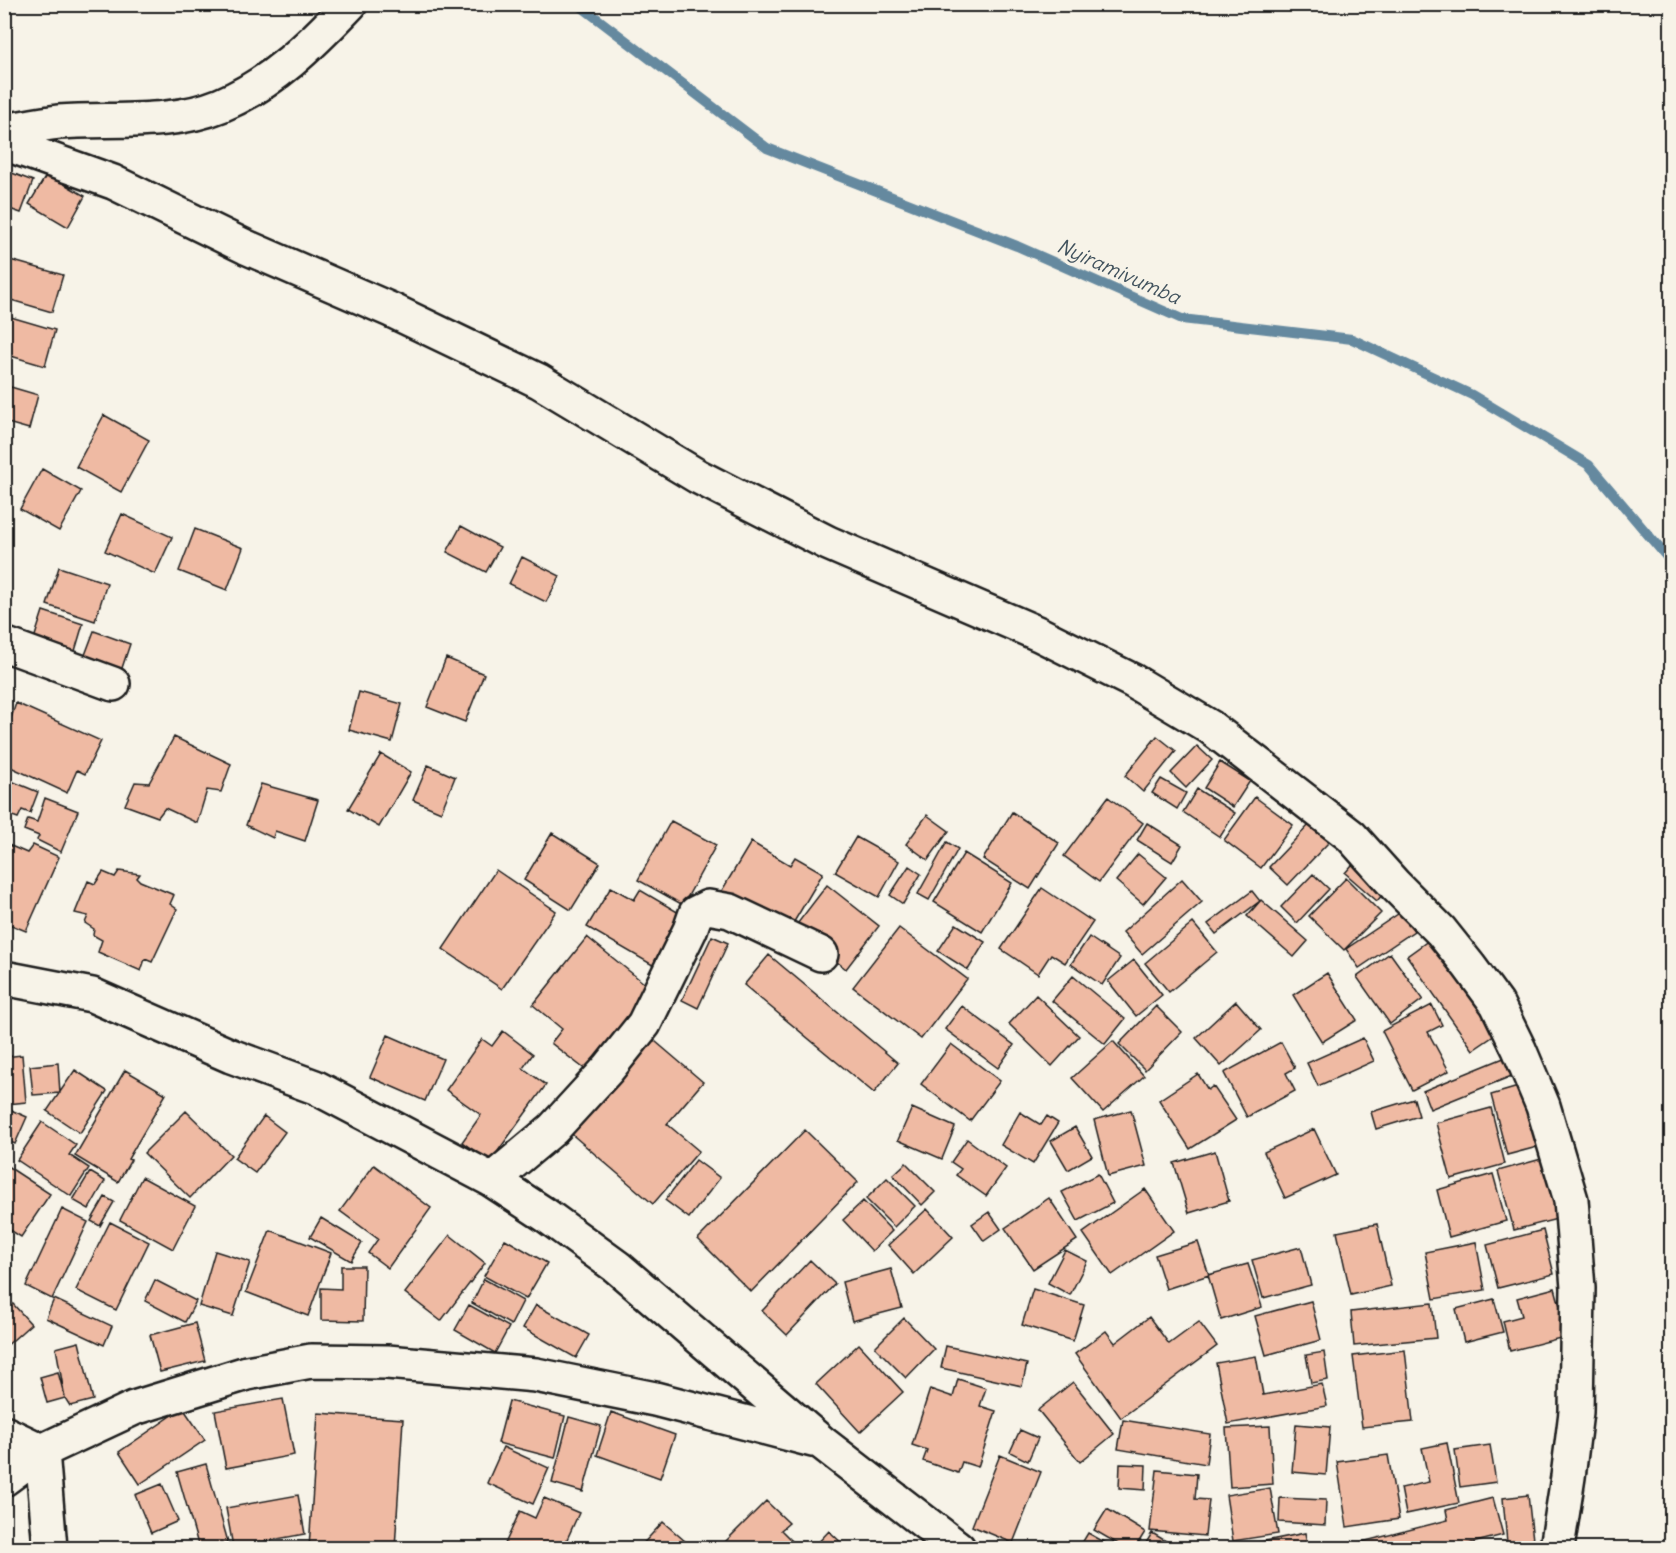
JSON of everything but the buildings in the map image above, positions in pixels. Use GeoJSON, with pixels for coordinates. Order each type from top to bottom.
{"type":"FeatureCollection","features":[{"type":"Feature","properties":{"kind":"street"},"geometry":{"type":"LineString","coordinates":[[4,131],[57,122],[147,120],[220,105],[248,91],[292,62],[350,4]]}},
{"type":"Feature","properties":{"kind":"street"},"geometry":{"type":"LineString","coordinates":[[4,143],[113,182],[246,247],[402,315],[539,381],[697,476],[828,543],[1039,634],[1133,681],[1209,727],[1351,836],[1441,931],[1497,1004],[1543,1106],[1571,1200],[1578,1288],[1576,1412],[1557,1548]]}},
{"type":"Feature","properties":{"kind":"street"},"geometry":{"type":"LineString","coordinates":[[4,644],[112,684]]}},
{"type":"Feature","properties":{"kind":"street"},"geometry":{"type":"LineString","coordinates":[[492,1180],[553,1129],[608,1069],[644,1024],[696,913],[708,907],[730,911],[820,954]]}},
{"type":"Feature","properties":{"kind":"street"},"geometry":{"type":"LineString","coordinates":[[4,978],[92,995],[231,1056],[315,1087],[492,1180],[547,1216],[617,1267],[821,1442],[958,1548]]}},
{"type":"Feature","properties":{"kind":"street"},"geometry":{"type":"LineString","coordinates":[[4,1479],[42,1451],[134,1408],[248,1373],[311,1361],[387,1362],[536,1375],[655,1399],[821,1442]]}},
{"type":"Feature","properties":{"kind":"street"},"geometry":{"type":"LineString","coordinates":[[4,1433],[42,1451]]}},
{"type":"Feature","properties":{"kind":"street"},"geometry":{"type":"LineString","coordinates":[[42,1451],[50,1548]]}},
{"type":"Feature","properties":{"kind":"waterway","name":"Nyiramivumba"},"geometry":{"type":"LineString","coordinates":[[578,4],[767,148],[1017,246],[1182,319],[1352,339],[1472,395],[1589,465],[1672,563]]}}]}
